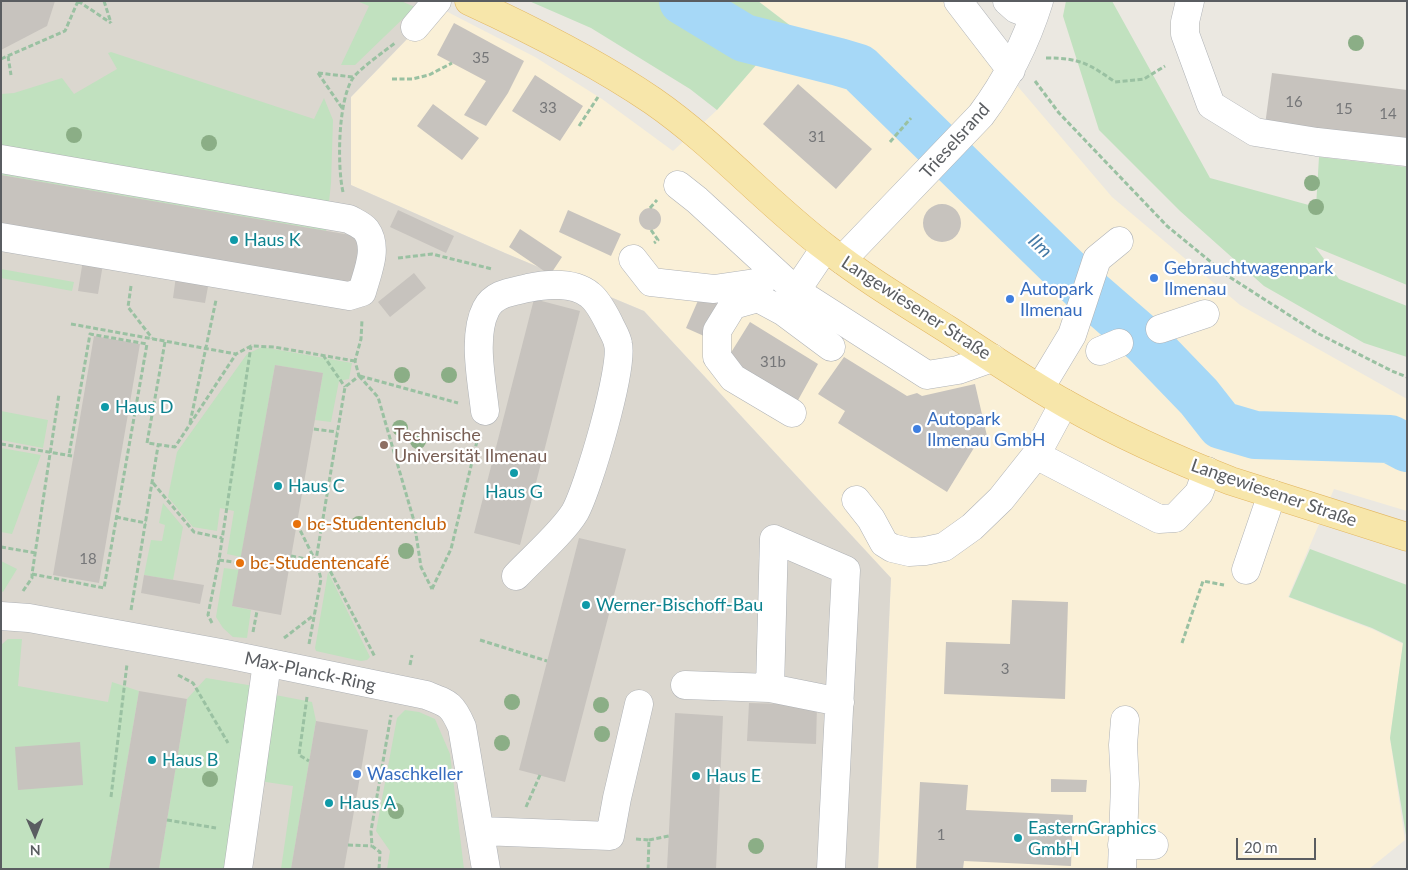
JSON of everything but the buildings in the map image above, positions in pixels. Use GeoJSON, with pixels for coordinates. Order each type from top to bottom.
{"type":"FeatureCollection","features":[{"type":"Feature","properties":{"kind":"main road","name":"Langewiesener Straße"},"geometry":{"type":"LineString","coordinates":[[469,1],[561,46],[653,101],[706,143],[782,212],[834,254],[1064,403],[1161,453],[1207,471],[1407,537]]}},
{"type":"Feature","properties":{"kind":"street"},"geometry":{"type":"LineString","coordinates":[[415,27],[438,1]]}},
{"type":"Feature","properties":{"kind":"street"},"geometry":{"type":"LineString","coordinates":[[958,1],[1014,64]]}},
{"type":"Feature","properties":{"kind":"street"},"geometry":{"type":"LineString","coordinates":[[1006,1],[1016,9],[1037,9]]}},
{"type":"Feature","properties":{"kind":"street"},"geometry":{"type":"LineString","coordinates":[[1190,1],[1185,22],[1185,34],[1211,105],[1255,132],[1317,142],[1407,152]]}},
{"type":"Feature","properties":{"kind":"street","name":"Trieselsrand"},"geometry":{"type":"LineString","coordinates":[[788,294],[932,166],[981,115],[1014,64],[1037,9]]}},
{"type":"Feature","properties":{"kind":"street"},"geometry":{"type":"LineString","coordinates":[[1,159],[349,219],[366,229],[372,246],[371,262],[362,292],[348,296],[1,237]]}},
{"type":"Feature","properties":{"kind":"street"},"geometry":{"type":"LineString","coordinates":[[678,185],[697,200],[788,294],[831,347]]}},
{"type":"Feature","properties":{"kind":"street"},"geometry":{"type":"LineString","coordinates":[[1040,388],[1072,335],[1097,259],[1119,240]]}},
{"type":"Feature","properties":{"kind":"street"},"geometry":{"type":"LineString","coordinates":[[633,259],[651,282],[788,294],[927,375],[958,370],[992,358]]}},
{"type":"Feature","properties":{"kind":"street"},"geometry":{"type":"LineString","coordinates":[[485,411],[479,335],[486,308],[494,299],[504,294],[533,287],[561,285],[576,288],[591,296],[607,319],[619,344],[616,378],[604,426],[586,483],[574,513],[516,576]]}},
{"type":"Feature","properties":{"kind":"street"},"geometry":{"type":"LineString","coordinates":[[788,294],[758,298],[733,305],[717,331],[717,357],[733,378],[792,413]]}},
{"type":"Feature","properties":{"kind":"street"},"geometry":{"type":"LineString","coordinates":[[1160,329],[1205,314]]}},
{"type":"Feature","properties":{"kind":"street"},"geometry":{"type":"LineString","coordinates":[[856,500],[871,519],[884,543],[892,548],[909,552],[944,547],[972,527],[1001,499],[1036,455],[1064,403]]}},
{"type":"Feature","properties":{"kind":"street"},"geometry":{"type":"LineString","coordinates":[[1036,455],[1159,519],[1175,518],[1199,493],[1207,471]]}},
{"type":"Feature","properties":{"kind":"street"},"geometry":{"type":"LineString","coordinates":[[1246,570],[1272,494]]}},
{"type":"Feature","properties":{"kind":"street"},"geometry":{"type":"LineString","coordinates":[[770,688],[774,539],[846,570],[831,869]]}},
{"type":"Feature","properties":{"kind":"street","name":"Max-Planck-Ring"},"geometry":{"type":"LineString","coordinates":[[1,616],[29,618],[304,670],[426,695],[446,703],[455,711],[462,727],[486,869]]}},
{"type":"Feature","properties":{"kind":"street"},"geometry":{"type":"LineString","coordinates":[[238,869],[267,663]]}},
{"type":"Feature","properties":{"kind":"street"},"geometry":{"type":"LineString","coordinates":[[685,685],[770,688],[840,702]]}},
{"type":"Feature","properties":{"kind":"street"},"geometry":{"type":"LineString","coordinates":[[481,831],[610,836],[639,704]]}},
{"type":"Feature","properties":{"kind":"street"},"geometry":{"type":"LineString","coordinates":[[1125,720],[1122,857],[1154,845]]}},
{"type":"Feature","properties":{"kind":"path"},"geometry":{"type":"LineString","coordinates":[[1,59],[65,31],[78,1],[111,23],[104,1]]}},
{"type":"Feature","properties":{"kind":"path"},"geometry":{"type":"LineString","coordinates":[[349,219],[339,175],[342,108],[353,77],[415,27]]}},
{"type":"Feature","properties":{"kind":"path"},"geometry":{"type":"LineString","coordinates":[[8,56],[11,75]]}},
{"type":"Feature","properties":{"kind":"path"},"geometry":{"type":"LineString","coordinates":[[1014,64],[1069,58],[1093,66],[1115,82],[1144,79],[1165,66]]}},
{"type":"Feature","properties":{"kind":"path"},"geometry":{"type":"LineString","coordinates":[[392,79],[412,79],[429,75],[452,63]]}},
{"type":"Feature","properties":{"kind":"path"},"geometry":{"type":"LineString","coordinates":[[1014,64],[1059,114],[1167,226],[1228,276],[1317,333],[1407,377]]}},
{"type":"Feature","properties":{"kind":"path"},"geometry":{"type":"LineString","coordinates":[[342,108],[318,72],[353,77]]}},
{"type":"Feature","properties":{"kind":"path"},"geometry":{"type":"LineString","coordinates":[[579,126],[598,96]]}},
{"type":"Feature","properties":{"kind":"path"},"geometry":{"type":"LineString","coordinates":[[890,142],[911,118]]}},
{"type":"Feature","properties":{"kind":"path"},"geometry":{"type":"LineString","coordinates":[[413,256],[432,254],[462,261]]}},
{"type":"Feature","properties":{"kind":"path"},"geometry":{"type":"LineString","coordinates":[[136,260],[128,307],[153,339]]}},
{"type":"Feature","properties":{"kind":"path"},"geometry":{"type":"LineString","coordinates":[[360,376],[485,411],[451,549],[432,589],[421,567],[414,521],[378,398],[360,376],[355,361],[361,339],[362,292]]}},
{"type":"Feature","properties":{"kind":"path"},"geometry":{"type":"LineString","coordinates":[[190,426],[216,298]]}},
{"type":"Feature","properties":{"kind":"path"},"geometry":{"type":"LineString","coordinates":[[71,324],[236,354]]}},
{"type":"Feature","properties":{"kind":"path"},"geometry":{"type":"LineString","coordinates":[[1,444],[70,456],[90,334],[147,344],[104,588],[32,574]]}},
{"type":"Feature","properties":{"kind":"path"},"geometry":{"type":"LineString","coordinates":[[165,342],[147,444],[158,446],[175,447],[236,354],[252,346],[274,347],[355,361]]}},
{"type":"Feature","properties":{"kind":"path"},"geometry":{"type":"LineString","coordinates":[[208,615],[219,560],[252,346]]}},
{"type":"Feature","properties":{"kind":"path"},"geometry":{"type":"LineString","coordinates":[[323,355],[345,388]]}},
{"type":"Feature","properties":{"kind":"path"},"geometry":{"type":"LineString","coordinates":[[316,560],[345,388],[360,376]]}},
{"type":"Feature","properties":{"kind":"path"},"geometry":{"type":"LineString","coordinates":[[28,583],[32,574],[36,553],[59,394]]}},
{"type":"Feature","properties":{"kind":"path"},"geometry":{"type":"LineString","coordinates":[[314,429],[337,432]]}},
{"type":"Feature","properties":{"kind":"path"},"geometry":{"type":"LineString","coordinates":[[111,797],[130,637],[131,603],[158,446]]}},
{"type":"Feature","properties":{"kind":"path"},"geometry":{"type":"LineString","coordinates":[[152,483],[194,532],[222,538]]}},
{"type":"Feature","properties":{"kind":"path"},"geometry":{"type":"LineString","coordinates":[[116,517],[146,523]]}},
{"type":"Feature","properties":{"kind":"path"},"geometry":{"type":"LineString","coordinates":[[297,524],[316,560],[321,579],[304,670],[307,696],[299,755],[309,760]]}},
{"type":"Feature","properties":{"kind":"path"},"geometry":{"type":"LineString","coordinates":[[1,547],[36,553]]}},
{"type":"Feature","properties":{"kind":"path"},"geometry":{"type":"LineString","coordinates":[[291,556],[326,563],[380,666],[395,689],[371,831],[372,846]]}},
{"type":"Feature","properties":{"kind":"path"},"geometry":{"type":"LineString","coordinates":[[219,560],[240,563]]}},
{"type":"Feature","properties":{"kind":"path"},"geometry":{"type":"LineString","coordinates":[[1182,643],[1203,582],[1240,587],[1246,570]]}},
{"type":"Feature","properties":{"kind":"path"},"geometry":{"type":"LineString","coordinates":[[480,640],[547,661]]}},
{"type":"Feature","properties":{"kind":"path"},"geometry":{"type":"LineString","coordinates":[[171,671],[192,683],[251,781]]}},
{"type":"Feature","properties":{"kind":"path"},"geometry":{"type":"LineString","coordinates":[[167,820],[244,832]]}},
{"type":"Feature","properties":{"kind":"path"},"geometry":{"type":"LineString","coordinates":[[649,840],[669,836]]}},
{"type":"Feature","properties":{"kind":"path"},"geometry":{"type":"LineString","coordinates":[[348,845],[372,846],[380,852],[379,869]]}},
{"type":"Feature","properties":{"kind":"shaded area","name":"Technische Universität Ilmenau"},"geometry":{"type":"Polygon","coordinates":[[[1,1],[425,1],[438,7],[351,97],[351,185],[505,253],[644,311],[891,578],[878,869],[1,869],[1,1]]]}},
{"type":"Feature","properties":{"kind":"shaded area"},"geometry":{"type":"Polygon","coordinates":[[[758,1],[949,1],[991,55],[1112,197],[1240,305],[1407,399],[1407,511],[1334,489],[1288,597],[1372,629],[1403,644],[1390,738],[1405,840],[1369,869],[878,869],[891,578],[644,311],[505,253],[351,185],[351,97],[438,7],[535,57],[602,99],[673,151],[717,110],[764,56],[800,33],[758,1]]]}},
{"type":"Feature","properties":{"kind":"green space"},"geometry":{"type":"Polygon","coordinates":[[[357,1],[401,1],[415,7],[355,65],[341,65],[369,6],[357,1]]]}},
{"type":"Feature","properties":{"kind":"green space"},"geometry":{"type":"Polygon","coordinates":[[[529,1],[758,1],[800,33],[764,56],[717,110],[690,89],[591,28],[529,1]]]}},
{"type":"Feature","properties":{"kind":"green space"},"geometry":{"type":"Polygon","coordinates":[[[1066,1],[1112,1],[1210,178],[1316,207],[1319,157],[1407,167],[1407,285],[1315,247],[1339,279],[1407,306],[1407,357],[1364,343],[1264,286],[1180,211],[1099,130],[1063,16],[1066,1]]]}},
{"type":"Feature","properties":{"kind":"green space"},"geometry":{"type":"Polygon","coordinates":[[[111,52],[314,119],[324,98],[333,120],[331,183],[326,231],[1,175],[1,94],[14,93],[62,78],[74,94],[117,69],[108,53],[111,52]]]}},
{"type":"Feature","properties":{"kind":"green space"},"geometry":{"type":"Polygon","coordinates":[[[1,269],[74,282],[72,291],[1,278],[1,269]]]}},
{"type":"Feature","properties":{"kind":"green space"},"geometry":{"type":"Polygon","coordinates":[[[262,347],[352,363],[349,379],[339,381],[331,422],[315,420],[323,373],[275,365],[241,557],[227,554],[234,511],[220,508],[217,531],[193,527],[168,497],[177,452],[247,354],[262,347]]]}},
{"type":"Feature","properties":{"kind":"green space"},"geometry":{"type":"Polygon","coordinates":[[[1,411],[48,420],[43,448],[1,440],[1,411]]]}},
{"type":"Feature","properties":{"kind":"green space"},"geometry":{"type":"Polygon","coordinates":[[[1,448],[41,455],[12,534],[1,532],[1,448]]]}},
{"type":"Feature","properties":{"kind":"green space"},"geometry":{"type":"Polygon","coordinates":[[[163,503],[183,527],[173,580],[144,575],[151,540],[162,541],[165,525],[159,523],[163,503]]]}},
{"type":"Feature","properties":{"kind":"green space"},"geometry":{"type":"Polygon","coordinates":[[[1310,549],[1407,585],[1407,841],[1390,738],[1403,643],[1372,628],[1289,597],[1310,549]]]}},
{"type":"Feature","properties":{"kind":"green space"},"geometry":{"type":"Polygon","coordinates":[[[1,561],[17,569],[3,592],[1,591],[1,561]]]}},
{"type":"Feature","properties":{"kind":"green space"},"geometry":{"type":"Polygon","coordinates":[[[224,568],[239,570],[232,606],[251,610],[247,638],[233,637],[223,628],[216,617],[224,568]]]}},
{"type":"Feature","properties":{"kind":"green space"},"geometry":{"type":"Polygon","coordinates":[[[328,572],[370,657],[367,660],[361,661],[316,651],[328,572]]]}},
{"type":"Feature","properties":{"kind":"green space"},"geometry":{"type":"Polygon","coordinates":[[[8,639],[22,639],[18,686],[108,702],[112,682],[139,691],[109,869],[1,869],[1,645],[8,639]]]}},
{"type":"Feature","properties":{"kind":"green space"},"geometry":{"type":"Polygon","coordinates":[[[206,678],[254,686],[226,869],[159,869],[187,699],[206,678]]]}},
{"type":"Feature","properties":{"kind":"green space"},"geometry":{"type":"Polygon","coordinates":[[[270,694],[312,702],[316,721],[291,869],[281,869],[293,786],[259,781],[270,694]]]}},
{"type":"Feature","properties":{"kind":"green space"},"geometry":{"type":"Polygon","coordinates":[[[405,710],[419,712],[435,719],[450,754],[464,869],[387,869],[390,851],[376,831],[397,718],[405,710]]]}},
{"type":"Feature","properties":{"kind":"waterway","name":"Ilm"},"geometry":{"type":"LineString","coordinates":[[683,1],[744,38],[859,68],[1085,289],[1145,341],[1199,397],[1221,425],[1255,435],[1390,439],[1407,448]]}},
{"type":"Feature","properties":{"kind":"place","name":"Haus K"},"geometry":{"type":"Point","coordinates":[234,240]}},
{"type":"Feature","properties":{"kind":"place","name":"Gebrauchtwagenpark Ilmenau"},"geometry":{"type":"Point","coordinates":[1154,278]}},
{"type":"Feature","properties":{"kind":"place","name":"Autopark Ilmenau"},"geometry":{"type":"Point","coordinates":[1010,299]}},
{"type":"Feature","properties":{"kind":"place","name":"Haus D"},"geometry":{"type":"Point","coordinates":[105,407]}},
{"type":"Feature","properties":{"kind":"place","name":"Autopark Ilmenau GmbH"},"geometry":{"type":"Point","coordinates":[917,429]}},
{"type":"Feature","properties":{"kind":"place","name":"Technische Universität Ilmenau"},"geometry":{"type":"Point","coordinates":[384,445]}},
{"type":"Feature","properties":{"kind":"place","name":"Haus G"},"geometry":{"type":"Point","coordinates":[514,473]}},
{"type":"Feature","properties":{"kind":"place","name":"Haus C"},"geometry":{"type":"Point","coordinates":[278,486]}},
{"type":"Feature","properties":{"kind":"place","name":"bc-Studentenclub"},"geometry":{"type":"Point","coordinates":[297,524]}},
{"type":"Feature","properties":{"kind":"place","name":"bc-Studentencafé"},"geometry":{"type":"Point","coordinates":[240,563]}},
{"type":"Feature","properties":{"kind":"place","name":"Werner-Bischoff-Bau"},"geometry":{"type":"Point","coordinates":[586,605]}},
{"type":"Feature","properties":{"kind":"place","name":"Haus B"},"geometry":{"type":"Point","coordinates":[152,760]}},
{"type":"Feature","properties":{"kind":"place","name":"Waschkeller"},"geometry":{"type":"Point","coordinates":[357,774]}},
{"type":"Feature","properties":{"kind":"place","name":"Haus E"},"geometry":{"type":"Point","coordinates":[696,776]}},
{"type":"Feature","properties":{"kind":"place","name":"Haus A"},"geometry":{"type":"Point","coordinates":[329,803]}},
{"type":"Feature","properties":{"kind":"place","name":"EasternGraphics GmbH"},"geometry":{"type":"Point","coordinates":[1018,838]}}]}
